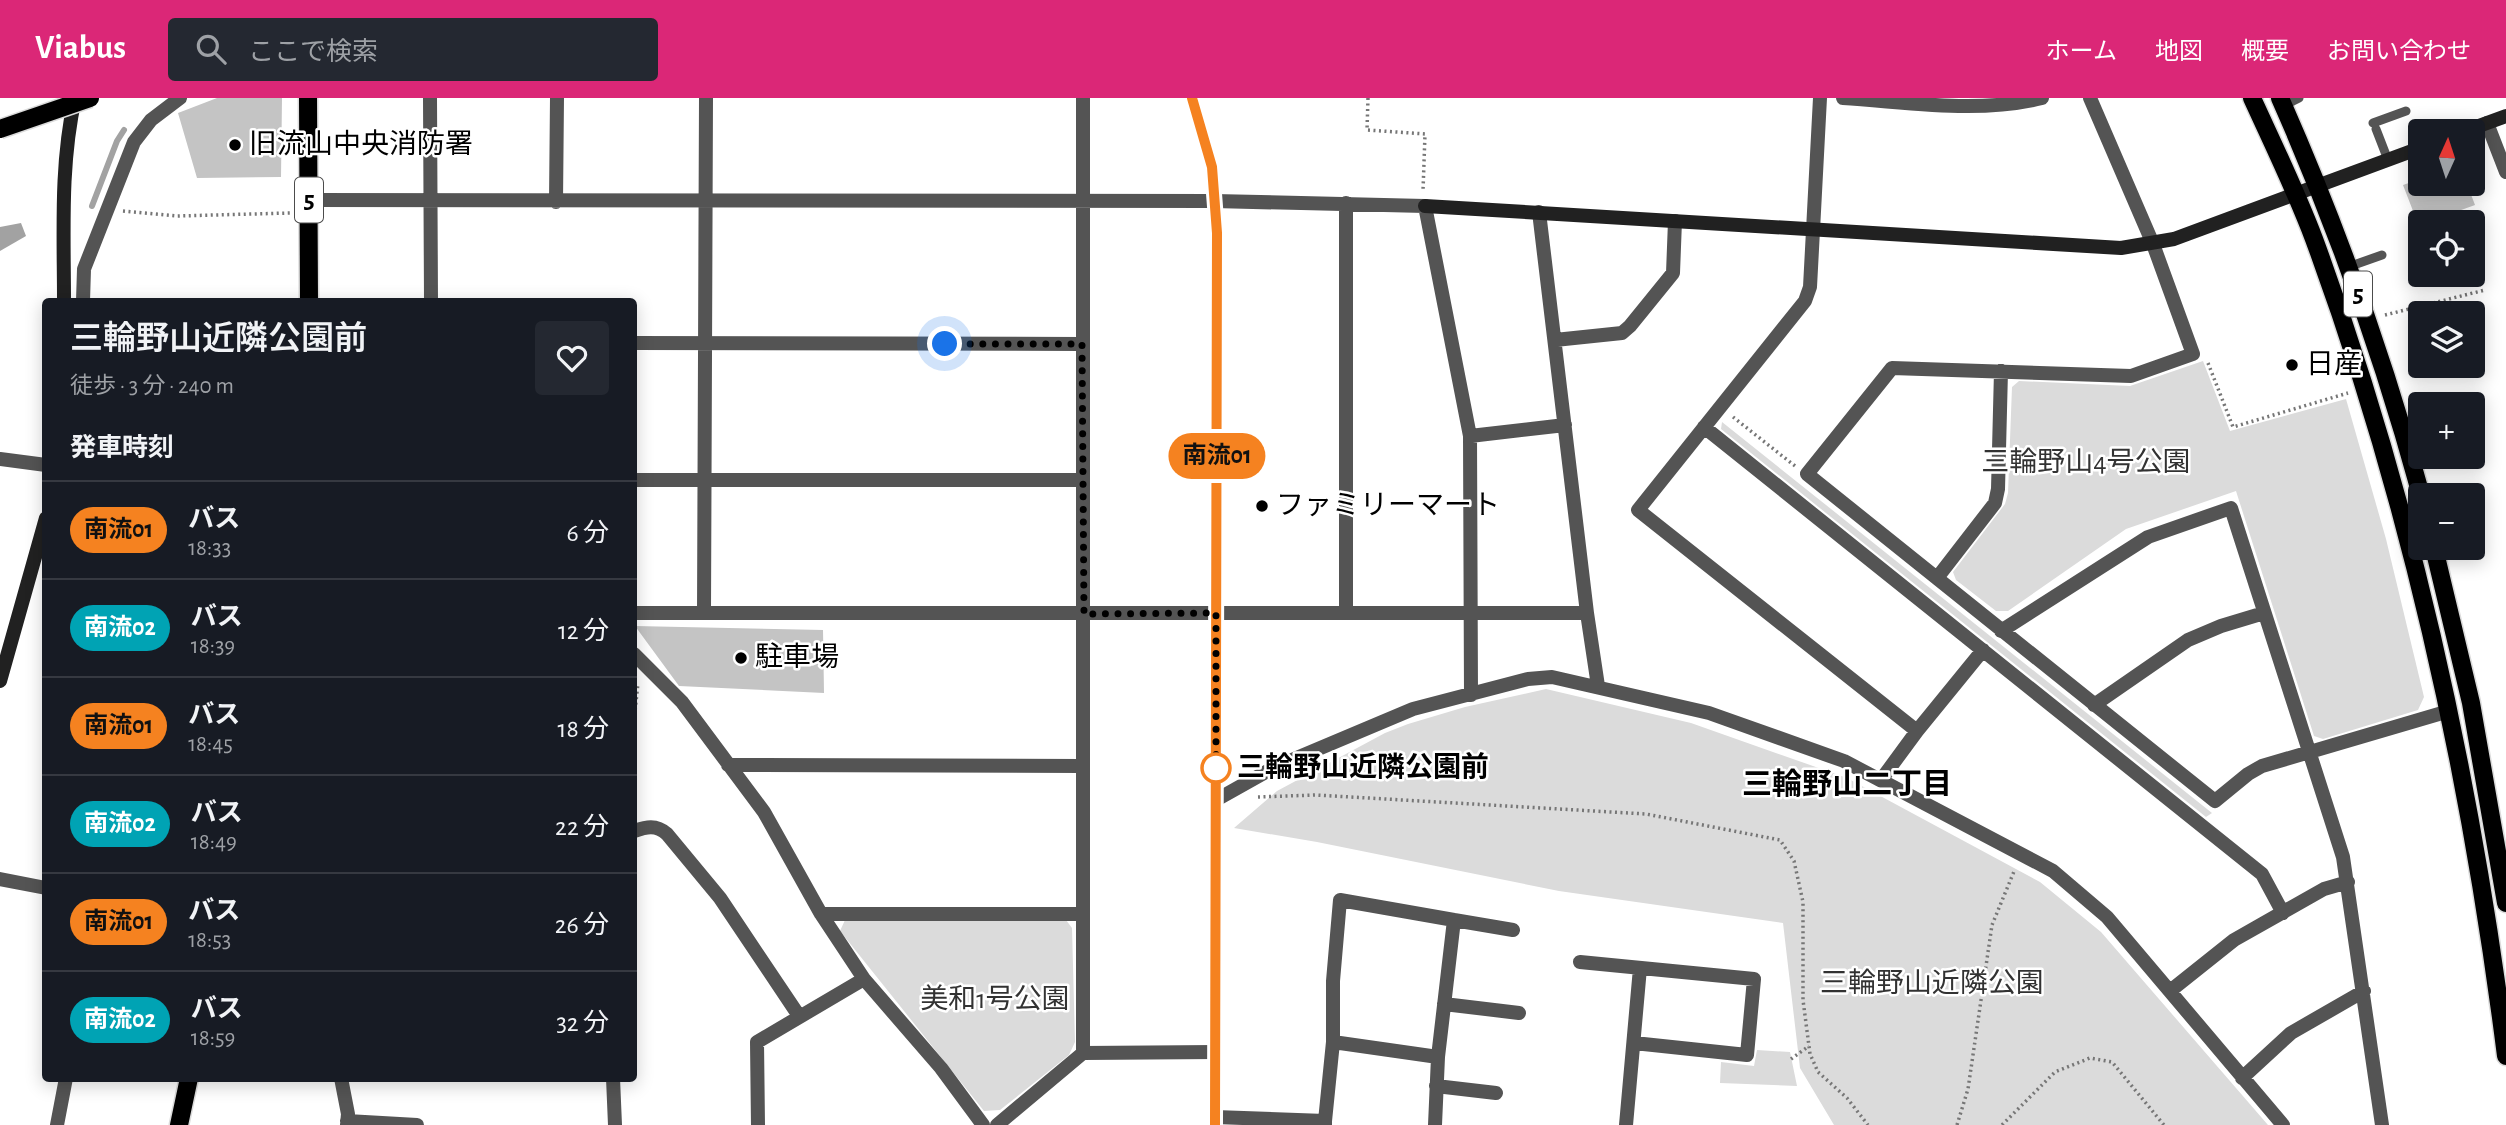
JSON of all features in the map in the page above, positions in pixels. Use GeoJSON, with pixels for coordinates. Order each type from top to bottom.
{"type":"FeatureCollection","features":[{"type":"Feature","properties":{"kind":"main road"},"geometry":{"type":"LineString","coordinates":[[0,129],[90,98]]}},
{"type":"Feature","properties":{"kind":"main road","name":"5"},"geometry":{"type":"LineString","coordinates":[[308,98],[309,298]]}},
{"type":"Feature","properties":{"kind":"main road","name":"5"},"geometry":{"type":"LineString","coordinates":[[2252,98],[2314,238],[2382,443],[2449,711],[2493,961],[2506,1056]]}},
{"type":"Feature","properties":{"kind":"main road","name":"5"},"geometry":{"type":"LineString","coordinates":[[2287,101],[2396,405],[2418,483]]}},
{"type":"Feature","properties":{"kind":"main road"},"geometry":{"type":"LineString","coordinates":[[2437,560],[2472,703],[2501,843],[2506,903]]}},
{"type":"Feature","properties":{"kind":"main road"},"geometry":{"type":"LineString","coordinates":[[179,1125],[187,1082]]}},
{"type":"Feature","properties":{"kind":"street"},"geometry":{"type":"LineString","coordinates":[[64,298],[65,167],[75,98]]}},
{"type":"Feature","properties":{"kind":"street"},"geometry":{"type":"LineString","coordinates":[[83,298],[85,270],[134,142],[150,120],[180,98]]}},
{"type":"Feature","properties":{"kind":"street"},"geometry":{"type":"LineString","coordinates":[[430,98],[431,298]]}},
{"type":"Feature","properties":{"kind":"street"},"geometry":{"type":"LineString","coordinates":[[556,202],[557,98]]}},
{"type":"Feature","properties":{"kind":"street"},"geometry":{"type":"LineString","coordinates":[[704,612],[706,98]]}},
{"type":"Feature","properties":{"kind":"street"},"geometry":{"type":"LineString","coordinates":[[1083,98],[1083,1053]]}},
{"type":"Feature","properties":{"kind":"street"},"geometry":{"type":"LineString","coordinates":[[1192,98],[1212,167],[1217,233],[1216,1121],[1325,1123],[1333,1042],[1333,981],[1340,900],[1513,930]]}},
{"type":"Feature","properties":{"kind":"street"},"geometry":{"type":"LineString","coordinates":[[1821,98],[1810,287],[1805,301],[1638,510],[1917,731]]}},
{"type":"Feature","properties":{"kind":"street"},"geometry":{"type":"LineString","coordinates":[[1843,98],[1981,107],[2017,104],[2042,98]]}},
{"type":"Feature","properties":{"kind":"street"},"geometry":{"type":"LineString","coordinates":[[2090,98],[2153,244],[2193,354],[2131,376],[1892,368],[1807,474],[2215,802],[2248,774],[2262,766],[2449,711]]}},
{"type":"Feature","properties":{"kind":"street"},"geometry":{"type":"LineString","coordinates":[[2506,116],[2487,123],[2506,172]]}},
{"type":"Feature","properties":{"kind":"street"},"geometry":{"type":"LineString","coordinates":[[309,200],[1346,203],[1424,199],[1539,212],[2121,248],[2175,239],[2408,152]]}},
{"type":"Feature","properties":{"kind":"street"},"geometry":{"type":"LineString","coordinates":[[1424,199],[1470,436],[1471,695]]}},
{"type":"Feature","properties":{"kind":"street"},"geometry":{"type":"LineString","coordinates":[[1346,203],[1346,613]]}},
{"type":"Feature","properties":{"kind":"street"},"geometry":{"type":"LineString","coordinates":[[1539,212],[1598,686]]}},
{"type":"Feature","properties":{"kind":"street"},"geometry":{"type":"LineString","coordinates":[[1555,340],[1622,333],[1630,326],[1672,272],[1675,221]]}},
{"type":"Feature","properties":{"kind":"street"},"geometry":{"type":"LineString","coordinates":[[637,343],[1082,344]]}},
{"type":"Feature","properties":{"kind":"street"},"geometry":{"type":"LineString","coordinates":[[1937,578],[1995,503],[1998,489],[2001,371]]}},
{"type":"Feature","properties":{"kind":"street"},"geometry":{"type":"LineString","coordinates":[[1470,436],[1565,425]]}},
{"type":"Feature","properties":{"kind":"street"},"geometry":{"type":"LineString","coordinates":[[1704,427],[2262,874],[2283,913]]}},
{"type":"Feature","properties":{"kind":"street"},"geometry":{"type":"LineString","coordinates":[[0,459],[42,464]]}},
{"type":"Feature","properties":{"kind":"street"},"geometry":{"type":"LineString","coordinates":[[637,481],[1082,481]]}},
{"type":"Feature","properties":{"kind":"street"},"geometry":{"type":"LineString","coordinates":[[2001,631],[2148,537],[2231,508],[2343,858],[2382,1125]]}},
{"type":"Feature","properties":{"kind":"street"},"geometry":{"type":"LineString","coordinates":[[0,681],[42,532]]}},
{"type":"Feature","properties":{"kind":"street"},"geometry":{"type":"LineString","coordinates":[[637,613],[1587,613]]}},
{"type":"Feature","properties":{"kind":"street"},"geometry":{"type":"LineString","coordinates":[[2094,705],[2188,640],[2221,626],[2264,613]]}},
{"type":"Feature","properties":{"kind":"street"},"geometry":{"type":"LineString","coordinates":[[1881,780],[1983,650]]}},
{"type":"Feature","properties":{"kind":"street"},"geometry":{"type":"LineString","coordinates":[[637,657],[682,702],[764,813],[821,914],[864,979],[941,1068],[983,1125]]}},
{"type":"Feature","properties":{"kind":"street"},"geometry":{"type":"LineString","coordinates":[[1216,800],[1273,768],[1413,709],[1528,679],[1552,677],[1709,713],[1844,761],[2053,871],[2107,917],[2283,1125]]}},
{"type":"Feature","properties":{"kind":"street"},"geometry":{"type":"LineString","coordinates":[[727,765],[1081,766]]}},
{"type":"Feature","properties":{"kind":"street"},"geometry":{"type":"LineString","coordinates":[[637,830],[660,828],[667,834],[720,898],[799,1016]]}},
{"type":"Feature","properties":{"kind":"street"},"geometry":{"type":"LineString","coordinates":[[0,879],[42,887]]}},
{"type":"Feature","properties":{"kind":"street"},"geometry":{"type":"LineString","coordinates":[[2170,991],[2234,940],[2324,889],[2348,882]]}},
{"type":"Feature","properties":{"kind":"street"},"geometry":{"type":"LineString","coordinates":[[821,914],[1082,914]]}},
{"type":"Feature","properties":{"kind":"street"},"geometry":{"type":"LineString","coordinates":[[1434,1125],[1438,1057],[1454,920]]}},
{"type":"Feature","properties":{"kind":"street"},"geometry":{"type":"LineString","coordinates":[[1580,962],[1754,979],[1747,1055],[1634,1043]]}},
{"type":"Feature","properties":{"kind":"street"},"geometry":{"type":"LineString","coordinates":[[1626,1125],[1640,968]]}},
{"type":"Feature","properties":{"kind":"street"},"geometry":{"type":"LineString","coordinates":[[758,1125],[757,1042],[864,979]]}},
{"type":"Feature","properties":{"kind":"street"},"geometry":{"type":"LineString","coordinates":[[2242,1078],[2291,1033],[2364,991]]}},
{"type":"Feature","properties":{"kind":"street"},"geometry":{"type":"LineString","coordinates":[[1444,1004],[1519,1013]]}},
{"type":"Feature","properties":{"kind":"street"},"geometry":{"type":"LineString","coordinates":[[1333,1042],[1438,1057]]}},
{"type":"Feature","properties":{"kind":"street"},"geometry":{"type":"LineString","coordinates":[[997,1125],[1083,1053],[1216,1052]]}},
{"type":"Feature","properties":{"kind":"street"},"geometry":{"type":"LineString","coordinates":[[57,1125],[65,1082]]}},
{"type":"Feature","properties":{"kind":"street"},"geometry":{"type":"LineString","coordinates":[[342,1082],[347,1123],[417,1125]]}},
{"type":"Feature","properties":{"kind":"street"},"geometry":{"type":"LineString","coordinates":[[613,1082],[615,1125]]}},
{"type":"Feature","properties":{"kind":"street"},"geometry":{"type":"LineString","coordinates":[[1436,1086],[1496,1093]]}},
{"type":"Feature","properties":{"kind":"lane"},"geometry":{"type":"LineString","coordinates":[[2388,159],[2375,126],[2406,111]]}},
{"type":"Feature","properties":{"kind":"lane"},"geometry":{"type":"LineString","coordinates":[[2348,267],[2382,256]]}},
{"type":"Feature","properties":{"kind":"path"},"geometry":{"type":"LineString","coordinates":[[1368,98],[1367,130],[1425,134],[1424,199]]}},
{"type":"Feature","properties":{"kind":"path"},"geometry":{"type":"LineString","coordinates":[[107,209],[177,216],[292,213]]}},
{"type":"Feature","properties":{"kind":"path"},"geometry":{"type":"LineString","coordinates":[[2383,315],[2485,290]]}},
{"type":"Feature","properties":{"kind":"path"},"geometry":{"type":"LineString","coordinates":[[2193,354],[2206,357],[2233,427],[2364,389]]}},
{"type":"Feature","properties":{"kind":"path"},"geometry":{"type":"LineString","coordinates":[[1720,407],[1807,474]]}},
{"type":"Feature","properties":{"kind":"path"},"geometry":{"type":"LineString","coordinates":[[637,693],[639,674],[647,666]]}},
{"type":"Feature","properties":{"kind":"path"},"geometry":{"type":"LineString","coordinates":[[1257,797],[1316,795],[1646,814],[1780,841],[1794,861],[1803,902],[1803,1000],[1809,1046],[1818,1072],[1847,1098],[1868,1125]]}},
{"type":"Feature","properties":{"kind":"path"},"geometry":{"type":"LineString","coordinates":[[1957,1125],[1968,1088],[1992,925],[2021,854]]}},
{"type":"Feature","properties":{"kind":"path"},"geometry":{"type":"LineString","coordinates":[[1791,1059],[1809,1046]]}},
{"type":"Feature","properties":{"kind":"path"},"geometry":{"type":"LineString","coordinates":[[2002,1125],[2055,1072],[2090,1058],[2112,1062],[2164,1125]]}},
{"type":"Feature","properties":{"kind":"green space","name":"三輪野山4号公園"},"geometry":{"type":"Polygon","coordinates":[[[2203,361],[2230,431],[2346,399],[2386,539],[2424,697],[2418,710],[2323,739],[2314,736],[2236,491],[2126,529],[2008,611],[1996,611],[1956,580],[1953,572],[2005,504],[2008,493],[2012,387],[2019,381],[2130,386],[2203,361]]]}},
{"type":"Feature","properties":{"kind":"green space"},"geometry":{"type":"Polygon","coordinates":[[[1722,422],[2212,813],[2206,817],[1721,429],[1722,422]]]}},
{"type":"Feature","properties":{"kind":"green space","name":"三輪野山近隣公園"},"geometry":{"type":"Polygon","coordinates":[[[1546,689],[1691,723],[1847,778],[2040,882],[2101,932],[2268,1125],[1834,1125],[1800,1068],[1783,923],[1559,891],[1234,828],[1277,791],[1385,733],[1465,707],[1546,689]]]}},
{"type":"Feature","properties":{"kind":"green space","name":"美和1号公園"},"geometry":{"type":"Polygon","coordinates":[[[845,920],[1066,920],[1072,928],[1075,1042],[1069,1055],[1000,1110],[984,1111],[840,931],[845,920]]]}},
{"type":"Feature","properties":{"kind":"green space"},"geometry":{"type":"Polygon","coordinates":[[[1757,1050],[1790,1052],[1797,1086],[1720,1083],[1721,1062],[1754,1066],[1757,1050]]]}},
{"type":"Feature","properties":{"kind":"shaded area"},"geometry":{"type":"Polygon","coordinates":[[[21,223],[26,236],[0,251],[0,227],[21,223]]]}},
{"type":"Feature","properties":{"kind":"building","name":"旧流山中央消防署"},"geometry":{"type":"Polygon","coordinates":[[[217,98],[282,98],[281,177],[197,178],[178,113],[217,98]]]}},
{"type":"Feature","properties":{"kind":"building"},"geometry":{"type":"Polygon","coordinates":[[[2408,183],[2408,196],[2472,196],[2475,205],[2461,210],[2413,210],[2403,185],[2408,183]]]}},
{"type":"Feature","properties":{"kind":"building","name":"駐車場"},"geometry":{"type":"Polygon","coordinates":[[[637,626],[823,630],[824,693],[679,686],[637,626]]]}},
{"type":"Feature","properties":{"kind":"waterway"},"geometry":{"type":"LineString","coordinates":[[92,206],[117,141],[124,130]]}},
{"type":"Feature","properties":{"kind":"bus line","name":"南流01"},"geometry":{"type":"LineString","coordinates":[[1192,98],[1212,167],[1217,233],[1215,1125]]}},
{"type":"Feature","properties":{"kind":"place","name":"旧流山中央消防署"},"geometry":{"type":"Point","coordinates":[235,145]}},
{"type":"Feature","properties":{"kind":"place","name":"日産"},"geometry":{"type":"Point","coordinates":[2292,365]}},
{"type":"Feature","properties":{"kind":"place","name":"ファミリーマート"},"geometry":{"type":"Point","coordinates":[1262,506]}},
{"type":"Feature","properties":{"kind":"place","name":"駐車場"},"geometry":{"type":"Point","coordinates":[741,658]}},
{"type":"Feature","properties":{"kind":"place","name":"三輪野山近隣公園前"},"geometry":{"type":"Point","coordinates":[1216,768]}},
{"type":"Feature","properties":{"kind":"district","name":"三輪野山二丁目"},"geometry":{"type":"Point","coordinates":[1847,785]}},
{"type":"Feature","properties":{"kind":"route"},"geometry":{"type":"LineString","coordinates":[[945,344],[1082,344],[1084,614],[1216,613],[1216,773],[1216,768]]}}]}
